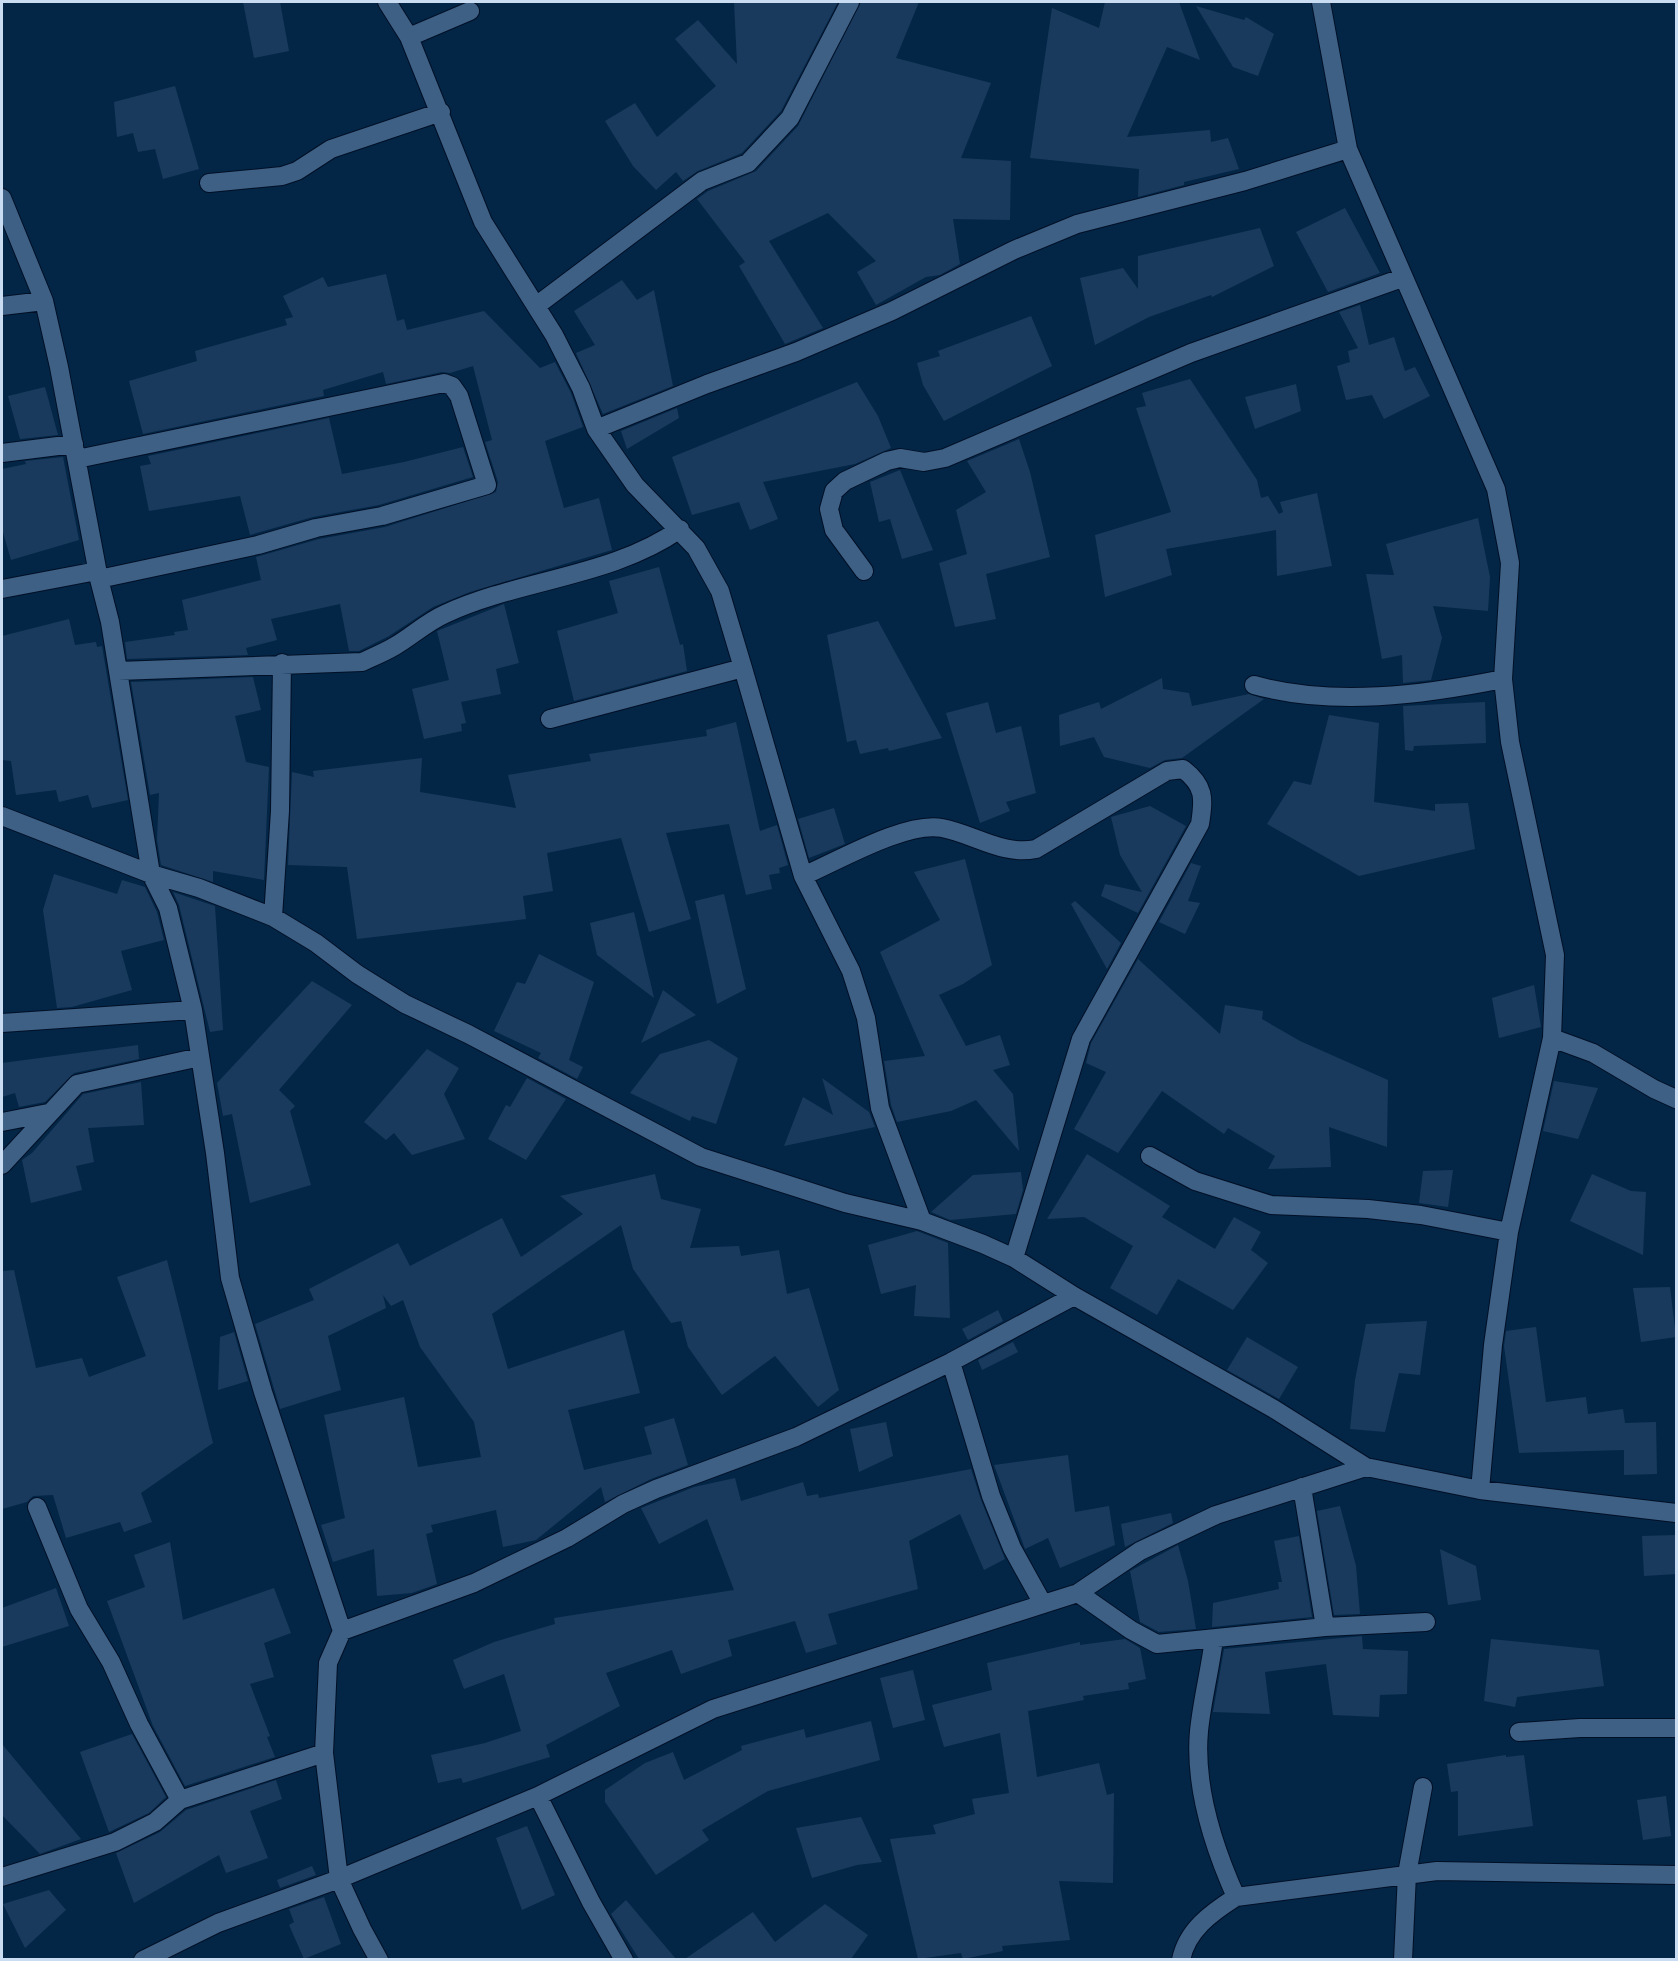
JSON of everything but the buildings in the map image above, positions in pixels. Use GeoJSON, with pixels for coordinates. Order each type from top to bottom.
{"type":"FeatureCollection","features":[{"type":"Feature","properties":{"kind":"street"},"geometry":{"type":"LineString","coordinates":[[387,2],[409,37],[441,112],[483,222],[536,306],[580,388],[596,429],[634,485],[654,507],[680,529],[696,548],[720,591],[803,876],[851,971],[866,1018],[880,1108],[922,1221]]}},
{"type":"Feature","properties":{"kind":"street"},"geometry":{"type":"LineString","coordinates":[[536,306],[702,181],[748,163],[790,118],[850,2]]}},
{"type":"Feature","properties":{"kind":"street"},"geometry":{"type":"LineString","coordinates":[[1321,2],[1348,149],[1402,278],[1496,489],[1510,563],[1503,679],[1510,742],[1555,955],[1552,1038],[1509,1232],[1493,1345],[1480,1490]]}},
{"type":"Feature","properties":{"kind":"street"},"geometry":{"type":"LineString","coordinates":[[409,37],[470,11]]}},
{"type":"Feature","properties":{"kind":"street"},"geometry":{"type":"LineString","coordinates":[[208,183],[282,176],[297,171],[331,149],[441,112]]}},
{"type":"Feature","properties":{"kind":"street"},"geometry":{"type":"LineString","coordinates":[[596,429],[707,384],[796,352],[892,310],[1003,255],[1077,224],[1245,181],[1348,149]]}},
{"type":"Feature","properties":{"kind":"street"},"geometry":{"type":"LineString","coordinates":[[2,198],[44,301],[76,452],[98,575],[110,622],[151,874],[168,908],[193,1010],[215,1153],[230,1278],[263,1392],[342,1631],[328,1664],[324,1753],[339,1879],[379,1959]]}},
{"type":"Feature","properties":{"kind":"street"},"geometry":{"type":"LineString","coordinates":[[864,572],[834,530],[829,509],[834,491],[844,481],[900,458],[924,462],[945,458],[1191,353],[1402,278]]}},
{"type":"Feature","properties":{"kind":"street"},"geometry":{"type":"LineString","coordinates":[[2,306],[44,301]]}},
{"type":"Feature","properties":{"kind":"street"},"geometry":{"type":"LineString","coordinates":[[2,453],[76,452],[444,383],[452,386],[459,396],[487,484],[382,516],[316,528],[258,545],[98,575],[2,589]]}},
{"type":"Feature","properties":{"kind":"street"},"geometry":{"type":"LineString","coordinates":[[118,670],[282,663],[336,665],[362,662],[394,647],[444,614],[517,587],[634,554],[659,544],[680,529]]}},
{"type":"Feature","properties":{"kind":"street"},"geometry":{"type":"LineString","coordinates":[[273,917],[280,810],[282,663]]}},
{"type":"Feature","properties":{"kind":"street"},"geometry":{"type":"LineString","coordinates":[[550,719],[743,668]]}},
{"type":"Feature","properties":{"kind":"street"},"geometry":{"type":"LineString","coordinates":[[1254,685],[1272,690],[1353,697],[1463,687],[1503,679]]}},
{"type":"Feature","properties":{"kind":"street"},"geometry":{"type":"LineString","coordinates":[[803,876],[912,830],[941,827],[1019,853],[1036,849],[1167,771],[1183,769],[1196,779],[1204,800],[1200,824],[1081,1039],[1014,1258]]}},
{"type":"Feature","properties":{"kind":"street"},"geometry":{"type":"LineString","coordinates":[[2,816],[151,874],[199,888],[273,917],[316,943],[357,974],[405,1004],[468,1034],[701,1157],[844,1203],[922,1221],[1014,1258],[1074,1296],[1274,1409],[1366,1467],[1480,1490],[1677,1513]]}},
{"type":"Feature","properties":{"kind":"street"},"geometry":{"type":"LineString","coordinates":[[2,1023],[193,1010]]}},
{"type":"Feature","properties":{"kind":"street"},"geometry":{"type":"LineString","coordinates":[[1552,1038],[1593,1053],[1654,1089],[1677,1099]]}},
{"type":"Feature","properties":{"kind":"street"},"geometry":{"type":"LineString","coordinates":[[2,1165],[71,1088],[86,1080],[200,1057]]}},
{"type":"Feature","properties":{"kind":"street"},"geometry":{"type":"LineString","coordinates":[[2,1122],[48,1113]]}},
{"type":"Feature","properties":{"kind":"street"},"geometry":{"type":"LineString","coordinates":[[1149,1156],[1195,1181],[1271,1205],[1368,1209],[1421,1215],[1509,1232]]}},
{"type":"Feature","properties":{"kind":"street"},"geometry":{"type":"LineString","coordinates":[[342,1631],[474,1583],[567,1538],[623,1504],[688,1476],[750,1456],[796,1437],[951,1362],[1074,1296]]}},
{"type":"Feature","properties":{"kind":"street"},"geometry":{"type":"LineString","coordinates":[[951,1362],[991,1496],[1012,1548],[1042,1604]]}},
{"type":"Feature","properties":{"kind":"street"},"geometry":{"type":"LineString","coordinates":[[142,1959],[218,1923],[339,1879],[538,1796],[712,1709],[1078,1593],[1140,1551],[1216,1515],[1366,1467]]}},
{"type":"Feature","properties":{"kind":"street"},"geometry":{"type":"LineString","coordinates":[[1302,1487],[1325,1627]]}},
{"type":"Feature","properties":{"kind":"street"},"geometry":{"type":"LineString","coordinates":[[37,1507],[79,1609],[111,1662],[139,1724],[180,1800]]}},
{"type":"Feature","properties":{"kind":"street"},"geometry":{"type":"LineString","coordinates":[[1078,1593],[1131,1630],[1156,1644],[1325,1627],[1426,1622]]}},
{"type":"Feature","properties":{"kind":"street"},"geometry":{"type":"LineString","coordinates":[[1214,1639],[1199,1732],[1202,1782],[1217,1850],[1236,1897]]}},
{"type":"Feature","properties":{"kind":"street"},"geometry":{"type":"LineString","coordinates":[[1519,1732],[1580,1728],[1677,1728]]}},
{"type":"Feature","properties":{"kind":"street"},"geometry":{"type":"LineString","coordinates":[[2,1877],[115,1842],[155,1822],[180,1800],[324,1753]]}},
{"type":"Feature","properties":{"kind":"street"},"geometry":{"type":"LineString","coordinates":[[1403,1959],[1407,1874],[1423,1787]]}},
{"type":"Feature","properties":{"kind":"street"},"geometry":{"type":"LineString","coordinates":[[538,1796],[591,1902],[624,1959]]}},
{"type":"Feature","properties":{"kind":"street"},"geometry":{"type":"LineString","coordinates":[[1181,1959],[1185,1942],[1191,1935],[1210,1914],[1236,1897],[1437,1871],[1677,1875]]}}]}
